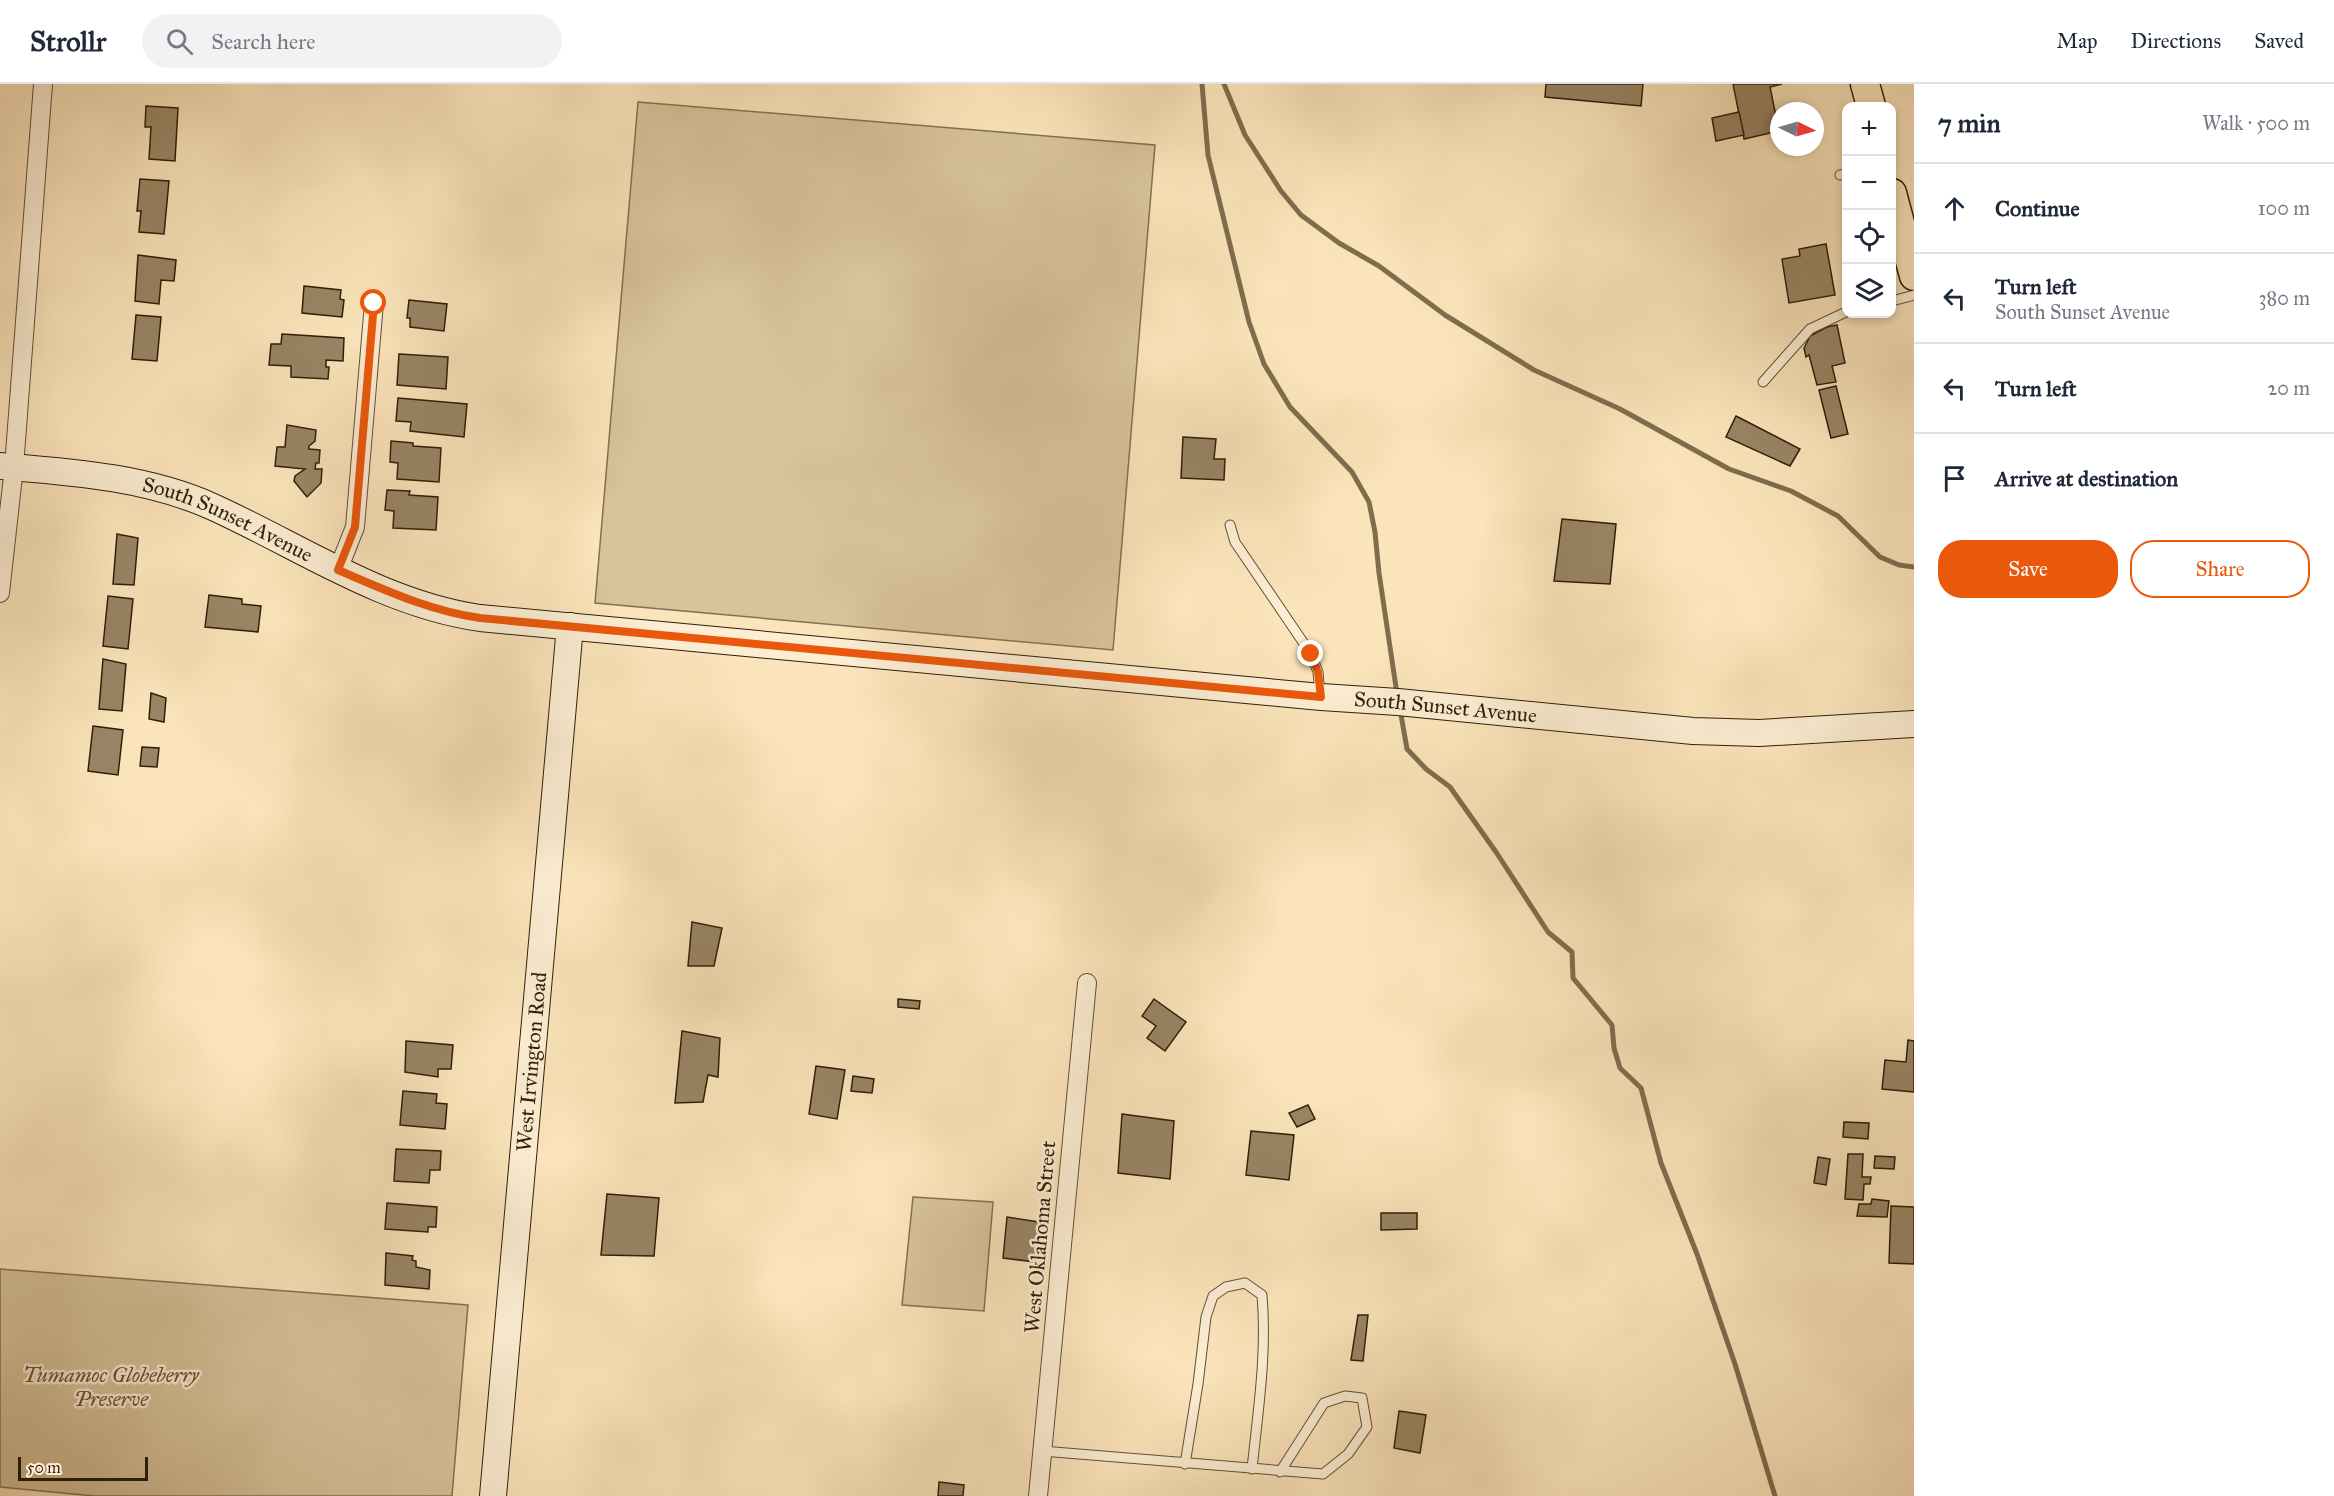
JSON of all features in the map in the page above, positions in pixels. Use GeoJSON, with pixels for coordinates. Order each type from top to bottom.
{"type":"FeatureCollection","features":[{"type":"Feature","properties":{"kind":"main road"},"geometry":{"type":"LineString","coordinates":[[1865,84],[1870,102]]}},
{"type":"Feature","properties":{"kind":"main road"},"geometry":{"type":"LineString","coordinates":[[1896,208],[1914,276]]}},
{"type":"Feature","properties":{"kind":"street"},"geometry":{"type":"LineString","coordinates":[[0,593],[7,466],[43,84]]}},
{"type":"Feature","properties":{"kind":"street"},"geometry":{"type":"LineString","coordinates":[[338,570],[355,527],[374,303]]}},
{"type":"Feature","properties":{"kind":"street","name":"South Sunset Avenue"},"geometry":{"type":"LineString","coordinates":[[7,466],[111,477],[163,490],[211,506],[338,570],[411,601],[454,614],[570,627],[1693,731],[1759,733],[1914,724]]}},
{"type":"Feature","properties":{"kind":"street","name":"West Irvington Road"},"geometry":{"type":"LineString","coordinates":[[494,1496],[570,627]]}},
{"type":"Feature","properties":{"kind":"street","name":"West Oklahoma Street"},"geometry":{"type":"LineString","coordinates":[[1038,1496],[1087,983]]}},
{"type":"Feature","properties":{"kind":"lane"},"geometry":{"type":"LineString","coordinates":[[1896,300],[1914,295]]}},
{"type":"Feature","properties":{"kind":"lane"},"geometry":{"type":"LineString","coordinates":[[1763,382],[1810,329],[1842,314]]}},
{"type":"Feature","properties":{"kind":"lane"},"geometry":{"type":"LineString","coordinates":[[1230,525],[1235,542],[1311,654],[1318,672],[1321,697]]}},
{"type":"Feature","properties":{"kind":"lane"},"geometry":{"type":"LineString","coordinates":[[1185,1464],[1206,1317],[1213,1296],[1226,1287],[1245,1283],[1262,1295],[1264,1316],[1265,1350],[1252,1469]]}},
{"type":"Feature","properties":{"kind":"lane"},"geometry":{"type":"LineString","coordinates":[[1042,1451],[1280,1472],[1323,1474],[1348,1454],[1367,1427],[1362,1398],[1345,1396],[1324,1403],[1280,1472]]}},
{"type":"Feature","properties":{"kind":"green space"},"geometry":{"type":"Polygon","coordinates":[[[638,102],[1155,145],[1113,650],[595,603],[638,102]]]}},
{"type":"Feature","properties":{"kind":"green space"},"geometry":{"type":"Polygon","coordinates":[[[913,1197],[993,1202],[984,1311],[902,1305],[913,1197]]]}},
{"type":"Feature","properties":{"kind":"green space","name":"Tumamoc Globeberry Preserve"},"geometry":{"type":"Polygon","coordinates":[[[0,1269],[468,1305],[452,1496],[94,1496],[0,1487],[0,1269]]]}},
{"type":"Feature","properties":{"kind":"building"},"geometry":{"type":"Polygon","coordinates":[[[1546,84],[1643,84],[1641,106],[1545,97],[1546,84]]]}},
{"type":"Feature","properties":{"kind":"building"},"geometry":{"type":"Polygon","coordinates":[[[1733,84],[1782,84],[1770,87],[1773,102],[1770,102],[1770,133],[1744,139],[1733,84]]]}},
{"type":"Feature","properties":{"kind":"building"},"geometry":{"type":"Polygon","coordinates":[[[146,106],[178,108],[175,161],[149,159],[151,127],[145,127],[146,106]]]}},
{"type":"Feature","properties":{"kind":"building"},"geometry":{"type":"Polygon","coordinates":[[[1739,112],[1744,135],[1716,141],[1712,118],[1739,112]]]}},
{"type":"Feature","properties":{"kind":"building"},"geometry":{"type":"Polygon","coordinates":[[[140,179],[169,181],[164,234],[139,232],[141,211],[137,211],[140,179]]]}},
{"type":"Feature","properties":{"kind":"building"},"geometry":{"type":"Polygon","coordinates":[[[1826,244],[1835,295],[1789,303],[1782,259],[1800,256],[1799,249],[1826,244]]]}},
{"type":"Feature","properties":{"kind":"building"},"geometry":{"type":"Polygon","coordinates":[[[138,255],[176,260],[174,281],[161,280],[159,304],[135,301],[138,255]]]}},
{"type":"Feature","properties":{"kind":"building"},"geometry":{"type":"Polygon","coordinates":[[[304,286],[341,290],[340,299],[344,300],[342,317],[302,313],[304,286]]]}},
{"type":"Feature","properties":{"kind":"building"},"geometry":{"type":"Polygon","coordinates":[[[409,300],[447,304],[444,331],[410,327],[410,318],[407,318],[409,300]]]}},
{"type":"Feature","properties":{"kind":"building"},"geometry":{"type":"Polygon","coordinates":[[[136,315],[161,317],[157,361],[132,359],[136,315]]]}},
{"type":"Feature","properties":{"kind":"building"},"geometry":{"type":"Polygon","coordinates":[[[1837,325],[1845,363],[1832,366],[1836,382],[1817,385],[1809,355],[1806,357],[1804,348],[1810,336],[1827,327],[1837,325]]]}},
{"type":"Feature","properties":{"kind":"building"},"geometry":{"type":"Polygon","coordinates":[[[282,334],[344,338],[343,361],[326,360],[326,367],[329,367],[328,379],[291,377],[291,366],[269,365],[271,344],[281,344],[282,334]]]}},
{"type":"Feature","properties":{"kind":"building"},"geometry":{"type":"Polygon","coordinates":[[[399,354],[448,357],[446,389],[397,385],[399,354]]]}},
{"type":"Feature","properties":{"kind":"building"},"geometry":{"type":"Polygon","coordinates":[[[1836,386],[1848,434],[1831,438],[1819,390],[1836,386]]]}},
{"type":"Feature","properties":{"kind":"building"},"geometry":{"type":"Polygon","coordinates":[[[398,398],[467,404],[464,437],[410,431],[411,422],[396,421],[398,398]]]}},
{"type":"Feature","properties":{"kind":"building"},"geometry":{"type":"Polygon","coordinates":[[[1736,416],[1800,449],[1790,466],[1726,437],[1736,416]]]}},
{"type":"Feature","properties":{"kind":"building"},"geometry":{"type":"Polygon","coordinates":[[[287,425],[316,430],[315,441],[309,449],[320,450],[319,463],[316,463],[315,469],[322,469],[321,483],[307,497],[294,481],[295,476],[305,469],[275,466],[277,447],[285,447],[287,425]]]}},
{"type":"Feature","properties":{"kind":"building"},"geometry":{"type":"Polygon","coordinates":[[[1183,437],[1216,439],[1214,459],[1225,459],[1224,480],[1181,478],[1183,437]]]}},
{"type":"Feature","properties":{"kind":"building"},"geometry":{"type":"Polygon","coordinates":[[[391,441],[413,443],[413,446],[441,448],[439,482],[397,479],[398,463],[390,462],[391,441]]]}},
{"type":"Feature","properties":{"kind":"building"},"geometry":{"type":"Polygon","coordinates":[[[387,490],[410,491],[409,495],[438,497],[436,530],[393,528],[394,511],[385,510],[387,490]]]}},
{"type":"Feature","properties":{"kind":"building"},"geometry":{"type":"Polygon","coordinates":[[[1562,519],[1616,524],[1610,584],[1554,581],[1562,519]]]}},
{"type":"Feature","properties":{"kind":"building"},"geometry":{"type":"Polygon","coordinates":[[[117,534],[138,538],[134,585],[113,584],[117,534]]]}},
{"type":"Feature","properties":{"kind":"building"},"geometry":{"type":"Polygon","coordinates":[[[209,595],[242,599],[242,604],[261,606],[258,632],[205,627],[209,595]]]}},
{"type":"Feature","properties":{"kind":"building"},"geometry":{"type":"Polygon","coordinates":[[[108,596],[133,599],[128,649],[103,646],[108,596]]]}},
{"type":"Feature","properties":{"kind":"building"},"geometry":{"type":"Polygon","coordinates":[[[103,659],[126,664],[122,711],[99,709],[103,659]]]}},
{"type":"Feature","properties":{"kind":"building"},"geometry":{"type":"Polygon","coordinates":[[[151,693],[166,698],[164,722],[149,719],[151,693]]]}},
{"type":"Feature","properties":{"kind":"building"},"geometry":{"type":"Polygon","coordinates":[[[93,726],[123,730],[118,775],[88,771],[93,726]]]}},
{"type":"Feature","properties":{"kind":"building"},"geometry":{"type":"Polygon","coordinates":[[[142,747],[159,748],[157,767],[140,766],[142,747]]]}},
{"type":"Feature","properties":{"kind":"building"},"geometry":{"type":"Polygon","coordinates":[[[692,922],[722,928],[714,966],[688,966],[692,922]]]}},
{"type":"Feature","properties":{"kind":"building"},"geometry":{"type":"Polygon","coordinates":[[[898,999],[920,1001],[919,1009],[898,1007],[898,999]]]}},
{"type":"Feature","properties":{"kind":"building"},"geometry":{"type":"Polygon","coordinates":[[[1154,999],[1186,1022],[1165,1051],[1147,1038],[1156,1026],[1142,1016],[1154,999]]]}},
{"type":"Feature","properties":{"kind":"building"},"geometry":{"type":"Polygon","coordinates":[[[682,1031],[720,1038],[718,1077],[708,1075],[703,1102],[675,1103],[682,1031]]]}},
{"type":"Feature","properties":{"kind":"building"},"geometry":{"type":"Polygon","coordinates":[[[1908,1040],[1914,1041],[1914,1092],[1882,1089],[1885,1060],[1906,1062],[1908,1040]]]}},
{"type":"Feature","properties":{"kind":"building"},"geometry":{"type":"Polygon","coordinates":[[[406,1041],[453,1045],[451,1069],[438,1069],[438,1077],[405,1072],[406,1041]]]}},
{"type":"Feature","properties":{"kind":"building"},"geometry":{"type":"Polygon","coordinates":[[[816,1066],[845,1070],[837,1119],[809,1114],[816,1066]]]}},
{"type":"Feature","properties":{"kind":"building"},"geometry":{"type":"Polygon","coordinates":[[[853,1076],[874,1079],[872,1093],[851,1091],[853,1076]]]}},
{"type":"Feature","properties":{"kind":"building"},"geometry":{"type":"Polygon","coordinates":[[[403,1091],[437,1094],[436,1103],[447,1104],[445,1129],[400,1125],[403,1091]]]}},
{"type":"Feature","properties":{"kind":"building"},"geometry":{"type":"Polygon","coordinates":[[[1308,1105],[1315,1119],[1297,1127],[1289,1113],[1308,1105]]]}},
{"type":"Feature","properties":{"kind":"building"},"geometry":{"type":"Polygon","coordinates":[[[1122,1114],[1174,1121],[1170,1179],[1118,1173],[1122,1114]]]}},
{"type":"Feature","properties":{"kind":"building"},"geometry":{"type":"Polygon","coordinates":[[[1844,1122],[1869,1123],[1868,1139],[1843,1137],[1844,1122]]]}},
{"type":"Feature","properties":{"kind":"building"},"geometry":{"type":"Polygon","coordinates":[[[1251,1131],[1294,1135],[1289,1180],[1246,1175],[1251,1131]]]}},
{"type":"Feature","properties":{"kind":"building"},"geometry":{"type":"Polygon","coordinates":[[[396,1149],[441,1151],[440,1170],[430,1170],[429,1183],[394,1181],[396,1149]]]}},
{"type":"Feature","properties":{"kind":"building"},"geometry":{"type":"Polygon","coordinates":[[[1848,1154],[1863,1154],[1862,1177],[1871,1177],[1870,1184],[1864,1184],[1863,1200],[1845,1199],[1848,1154]]]}},
{"type":"Feature","properties":{"kind":"building"},"geometry":{"type":"Polygon","coordinates":[[[1875,1156],[1895,1157],[1894,1169],[1874,1168],[1875,1156]]]}},
{"type":"Feature","properties":{"kind":"building"},"geometry":{"type":"Polygon","coordinates":[[[1818,1157],[1830,1159],[1826,1185],[1814,1183],[1818,1157]]]}},
{"type":"Feature","properties":{"kind":"building"},"geometry":{"type":"Polygon","coordinates":[[[607,1194],[659,1198],[654,1256],[601,1255],[607,1194]]]}},
{"type":"Feature","properties":{"kind":"building"},"geometry":{"type":"Polygon","coordinates":[[[1872,1199],[1889,1201],[1887,1217],[1857,1216],[1859,1204],[1871,1204],[1872,1199]]]}},
{"type":"Feature","properties":{"kind":"building"},"geometry":{"type":"Polygon","coordinates":[[[387,1203],[437,1207],[436,1227],[428,1227],[428,1232],[385,1229],[387,1203]]]}},
{"type":"Feature","properties":{"kind":"building"},"geometry":{"type":"Polygon","coordinates":[[[1891,1206],[1914,1207],[1914,1264],[1889,1263],[1891,1206]]]}},
{"type":"Feature","properties":{"kind":"building"},"geometry":{"type":"Polygon","coordinates":[[[1381,1213],[1417,1213],[1417,1229],[1381,1230],[1381,1213]]]}},
{"type":"Feature","properties":{"kind":"building"},"geometry":{"type":"Polygon","coordinates":[[[1007,1217],[1039,1222],[1035,1262],[1003,1258],[1007,1217]]]}},
{"type":"Feature","properties":{"kind":"building"},"geometry":{"type":"Polygon","coordinates":[[[386,1253],[413,1256],[412,1260],[416,1261],[416,1267],[430,1270],[429,1289],[385,1285],[386,1253]]]}},
{"type":"Feature","properties":{"kind":"building"},"geometry":{"type":"Polygon","coordinates":[[[1358,1315],[1368,1315],[1363,1361],[1351,1360],[1358,1315]]]}},
{"type":"Feature","properties":{"kind":"building"},"geometry":{"type":"Polygon","coordinates":[[[1399,1411],[1426,1415],[1420,1453],[1394,1448],[1399,1411]]]}},
{"type":"Feature","properties":{"kind":"building"},"geometry":{"type":"Polygon","coordinates":[[[939,1482],[964,1485],[963,1496],[938,1496],[939,1482]]]}},
{"type":"Feature","properties":{"kind":"waterway"},"geometry":{"type":"LineString","coordinates":[[1202,84],[1208,155],[1249,322],[1264,364],[1290,407],[1352,472],[1369,502],[1397,694]]}},
{"type":"Feature","properties":{"kind":"waterway"},"geometry":{"type":"LineString","coordinates":[[1224,84],[1245,135],[1281,191],[1301,215],[1339,243],[1379,266],[1445,315],[1534,370],[1620,409],[1729,469],[1791,491],[1838,516],[1880,557],[1899,565],[1914,567]]}},
{"type":"Feature","properties":{"kind":"waterway"},"geometry":{"type":"LineString","coordinates":[[1400,709],[1407,749],[1426,769],[1450,787],[1548,932],[1572,952],[1573,978],[1612,1025],[1614,1048],[1620,1068],[1641,1088],[1661,1163],[1697,1254],[1735,1364],[1775,1496]]}},
{"type":"Feature","properties":{"kind":"route"},"geometry":{"type":"LineString","coordinates":[[374,303],[355,527],[338,570],[411,601],[454,614],[480,618],[1321,697],[1318,672],[1311,654]]}}]}
